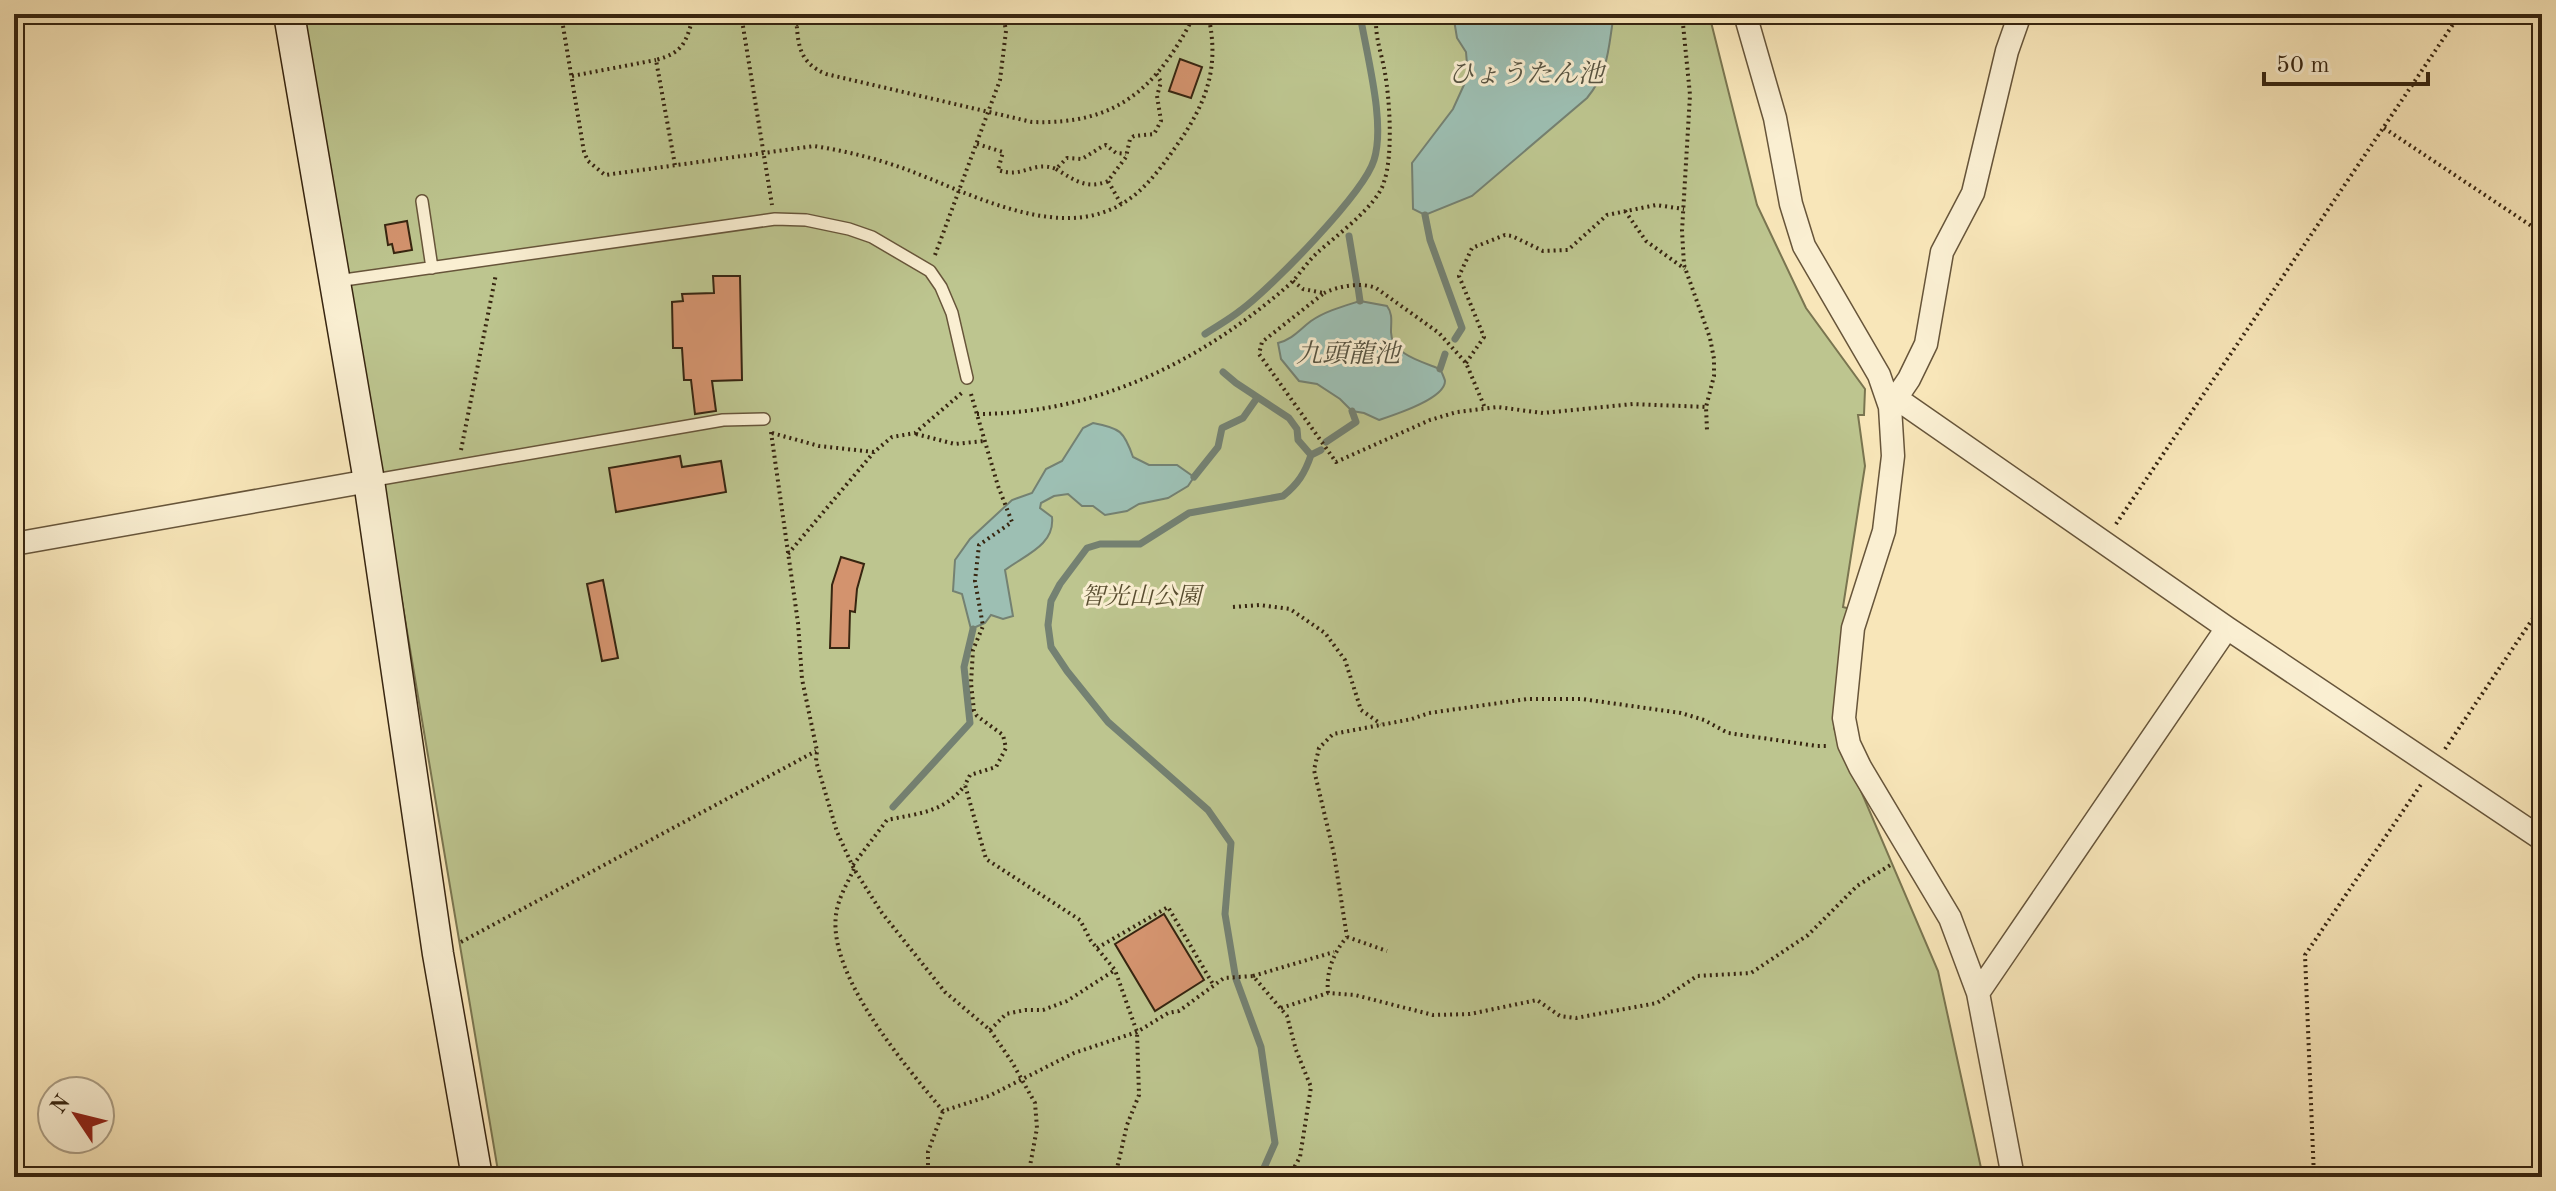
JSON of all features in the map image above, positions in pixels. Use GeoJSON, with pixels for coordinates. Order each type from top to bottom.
{"type":"FeatureCollection","features":[{"type":"Feature","properties":{"kind":"street"},"geometry":{"type":"LineString","coordinates":[[289,14],[369,481],[438,954],[477,1177]]}},
{"type":"Feature","properties":{"kind":"street"},"geometry":{"type":"LineString","coordinates":[[1745,14],[1775,118],[1791,204],[1804,246],[1893,402],[1893,456],[1884,531],[1853,628],[1844,718],[1849,744],[1950,918],[1978,993],[2013,1177]]}},
{"type":"Feature","properties":{"kind":"street"},"geometry":{"type":"LineString","coordinates":[[1893,402],[1909,379],[1926,344],[1942,252],[1973,193],[2007,51],[2020,14]]}},
{"type":"Feature","properties":{"kind":"street"},"geometry":{"type":"LineString","coordinates":[[1893,402],[2542,839]]}},
{"type":"Feature","properties":{"kind":"street"},"geometry":{"type":"LineString","coordinates":[[14,544],[369,481]]}},
{"type":"Feature","properties":{"kind":"street"},"geometry":{"type":"LineString","coordinates":[[1978,993],[2227,628]]}},
{"type":"Feature","properties":{"kind":"lane"},"geometry":{"type":"LineString","coordinates":[[422,201],[432,268]]}},
{"type":"Feature","properties":{"kind":"lane"},"geometry":{"type":"LineString","coordinates":[[335,281],[775,219],[806,220],[872,237],[930,271],[952,313],[967,378]]}},
{"type":"Feature","properties":{"kind":"lane"},"geometry":{"type":"LineString","coordinates":[[369,481],[723,420],[764,419]]}},
{"type":"Feature","properties":{"kind":"path"},"geometry":{"type":"LineString","coordinates":[[561,14],[584,152],[596,170],[605,175],[814,146],[905,169],[1027,213],[1067,220],[1094,215],[1132,198],[1155,177],[1196,118],[1207,93],[1213,67],[1208,14]]}},
{"type":"Feature","properties":{"kind":"path"},"geometry":{"type":"LineString","coordinates":[[572,76],[656,60],[679,52],[694,14]]}},
{"type":"Feature","properties":{"kind":"path"},"geometry":{"type":"LineString","coordinates":[[741,14],[775,219]]}},
{"type":"Feature","properties":{"kind":"path"},"geometry":{"type":"LineString","coordinates":[[796,14],[800,51],[813,69],[988,112],[1066,123],[1095,117],[1125,104],[1156,73],[1184,35],[1195,14]]}},
{"type":"Feature","properties":{"kind":"path"},"geometry":{"type":"LineString","coordinates":[[796,24],[855,14]]}},
{"type":"Feature","properties":{"kind":"path"},"geometry":{"type":"LineString","coordinates":[[930,271],[961,190],[1005,57],[1003,14]]}},
{"type":"Feature","properties":{"kind":"path"},"geometry":{"type":"LineString","coordinates":[[977,414],[997,414],[1092,399],[1163,371],[1243,321],[1293,281],[1305,264],[1372,202],[1383,187],[1390,162],[1385,73],[1375,37],[1376,14]]}},
{"type":"Feature","properties":{"kind":"path"},"geometry":{"type":"LineString","coordinates":[[1682,14],[1690,95],[1682,231],[1685,269],[1710,338],[1714,359],[1714,376],[1706,407],[1707,430]]}},
{"type":"Feature","properties":{"kind":"path"},"geometry":{"type":"LineString","coordinates":[[2103,542],[2460,14]]}},
{"type":"Feature","properties":{"kind":"path"},"geometry":{"type":"LineString","coordinates":[[656,60],[675,165]]}},
{"type":"Feature","properties":{"kind":"path"},"geometry":{"type":"LineString","coordinates":[[977,143],[1003,152],[998,170],[1010,174],[1045,165],[1089,186],[1097,186],[1108,181],[1126,154],[1130,139],[1154,134],[1161,121],[1157,96],[1161,82],[1156,73]]}},
{"type":"Feature","properties":{"kind":"path"},"geometry":{"type":"LineString","coordinates":[[2384,128],[2542,233]]}},
{"type":"Feature","properties":{"kind":"path"},"geometry":{"type":"LineString","coordinates":[[1056,169],[1067,158],[1082,159],[1106,145],[1116,153],[1126,154]]}},
{"type":"Feature","properties":{"kind":"path"},"geometry":{"type":"LineString","coordinates":[[1108,181],[1121,204]]}},
{"type":"Feature","properties":{"kind":"path"},"geometry":{"type":"LineString","coordinates":[[1466,363],[1484,337],[1459,276],[1472,248],[1505,235],[1543,251],[1568,250],[1607,215],[1656,205],[1684,209]]}},
{"type":"Feature","properties":{"kind":"path"},"geometry":{"type":"LineString","coordinates":[[1625,211],[1646,241],[1685,269]]}},
{"type":"Feature","properties":{"kind":"path"},"geometry":{"type":"LineString","coordinates":[[458,464],[499,259]]}},
{"type":"Feature","properties":{"kind":"path"},"geometry":{"type":"LineString","coordinates":[[1293,281],[1303,289],[1324,293]]}},
{"type":"Feature","properties":{"kind":"path"},"geometry":{"type":"LineString","coordinates":[[1485,408],[1466,363],[1439,333],[1367,284],[1324,293],[1262,342],[1259,354],[1336,462],[1430,420],[1457,412],[1497,407],[1543,413],[1633,404],[1706,407]]}},
{"type":"Feature","properties":{"kind":"path"},"geometry":{"type":"LineString","coordinates":[[915,433],[968,387],[1012,522],[979,545],[975,581],[983,626],[973,650],[971,683],[974,711],[1003,735],[1006,748],[996,767],[970,775],[956,798],[942,808],[887,820],[854,868],[836,915],[838,953],[856,991],[909,1070],[943,1111]]}},
{"type":"Feature","properties":{"kind":"path"},"geometry":{"type":"LineString","coordinates":[[764,419],[771,433],[798,623],[802,679],[817,751],[816,761],[837,832],[854,868],[882,913],[945,992],[990,1030],[1035,1103],[1037,1128],[1028,1177]]}},
{"type":"Feature","properties":{"kind":"path"},"geometry":{"type":"LineString","coordinates":[[771,433],[819,446],[874,452]]}},
{"type":"Feature","properties":{"kind":"path"},"geometry":{"type":"LineString","coordinates":[[787,555],[874,452],[892,437],[915,433],[955,444],[984,441]]}},
{"type":"Feature","properties":{"kind":"path"},"geometry":{"type":"LineString","coordinates":[[1233,607],[1260,605],[1290,609],[1325,633],[1345,660],[1361,710],[1381,724]]}},
{"type":"Feature","properties":{"kind":"path"},"geometry":{"type":"LineString","coordinates":[[2314,1177],[2305,955],[2542,605]]}},
{"type":"Feature","properties":{"kind":"path"},"geometry":{"type":"LineString","coordinates":[[943,1111],[989,1096],[1074,1053],[1137,1032],[1168,1013],[1179,1011],[1224,978],[1253,976],[1334,952],[1347,937],[1334,854],[1316,781],[1316,756],[1319,748],[1333,734],[1429,713],[1527,699],[1582,699],[1681,713],[1704,720],[1728,733],[1817,746],[1849,744]]}},
{"type":"Feature","properties":{"kind":"path"},"geometry":{"type":"LineString","coordinates":[[438,954],[817,751]]}},
{"type":"Feature","properties":{"kind":"path"},"geometry":{"type":"LineString","coordinates":[[965,785],[986,859],[1080,920],[1091,941],[1115,970],[1137,1032],[1139,1095],[1127,1125],[1115,1177]]}},
{"type":"Feature","properties":{"kind":"path"},"geometry":{"type":"LineString","coordinates":[[1281,1008],[1328,993],[1355,995],[1433,1015],[1470,1014],[1537,1000],[1560,1016],[1576,1018],[1657,1003],[1697,976],[1751,973],[1808,935],[1857,886],[1911,852]]}},
{"type":"Feature","properties":{"kind":"path"},"geometry":{"type":"LineString","coordinates":[[1097,948],[1168,907],[1214,986]]}},
{"type":"Feature","properties":{"kind":"path"},"geometry":{"type":"LineString","coordinates":[[1347,937],[1387,951]]}},
{"type":"Feature","properties":{"kind":"path"},"geometry":{"type":"LineString","coordinates":[[1328,993],[1327,977],[1334,952]]}},
{"type":"Feature","properties":{"kind":"path"},"geometry":{"type":"LineString","coordinates":[[990,1030],[1006,1014],[1043,1010],[1067,1001],[1115,970]]}},
{"type":"Feature","properties":{"kind":"path"},"geometry":{"type":"LineString","coordinates":[[1253,976],[1287,1016],[1311,1087],[1300,1157],[1289,1177]]}},
{"type":"Feature","properties":{"kind":"path"},"geometry":{"type":"LineString","coordinates":[[928,1177],[928,1152],[943,1111]]}},
{"type":"Feature","properties":{"kind":"green space","name":"智光山公園"},"geometry":{"type":"Polygon","coordinates":[[[303,14],[1709,14],[1757,205],[1806,308],[1865,389],[1864,415],[1858,415],[1865,466],[1843,607],[1850,609],[1834,728],[1938,971],[1983,1177],[499,1177],[303,14]]]}},
{"type":"Feature","properties":{"kind":"water","name":"ひょうたん池"},"geometry":{"type":"Polygon","coordinates":[[[1453,14],[1614,14],[1604,68],[1587,98],[1472,196],[1425,215],[1413,209],[1412,163],[1453,109],[1468,76],[1466,52],[1457,38],[1453,14]]]}},
{"type":"Feature","properties":{"kind":"water","name":"九頭龍池"},"geometry":{"type":"Polygon","coordinates":[[[1360,301],[1387,306],[1396,346],[1409,356],[1440,369],[1445,381],[1437,394],[1379,420],[1352,411],[1317,384],[1299,381],[1281,359],[1278,343],[1292,337],[1322,314],[1360,301]]]}},
{"type":"Feature","properties":{"kind":"water"},"geometry":{"type":"Polygon","coordinates":[[[1093,423],[1120,432],[1133,457],[1149,465],[1177,465],[1194,477],[1188,486],[1168,498],[1105,515],[1093,506],[1082,506],[1068,494],[1054,496],[1041,503],[1040,508],[1052,517],[1049,535],[1037,548],[1005,570],[1013,616],[1003,619],[991,615],[985,623],[971,629],[962,594],[953,591],[955,560],[970,539],[1012,500],[1032,493],[1046,469],[1062,461],[1083,428],[1093,423]]]}},
{"type":"Feature","properties":{"kind":"building"},"geometry":{"type":"Polygon","coordinates":[[[1180,59],[1202,67],[1191,98],[1169,91],[1180,59]]]}},
{"type":"Feature","properties":{"kind":"building"},"geometry":{"type":"Polygon","coordinates":[[[407,221],[412,250],[394,253],[392,244],[388,245],[385,225],[407,221]]]}},
{"type":"Feature","properties":{"kind":"building"},"geometry":{"type":"Polygon","coordinates":[[[713,276],[740,276],[742,380],[712,381],[716,411],[695,414],[691,380],[684,380],[682,348],[673,348],[672,302],[683,301],[682,294],[714,293],[713,276]]]}},
{"type":"Feature","properties":{"kind":"building"},"geometry":{"type":"Polygon","coordinates":[[[680,456],[682,467],[721,461],[726,492],[616,512],[609,468],[680,456]]]}},
{"type":"Feature","properties":{"kind":"building"},"geometry":{"type":"Polygon","coordinates":[[[841,557],[864,564],[855,612],[850,611],[849,648],[830,648],[832,585],[841,557]]]}},
{"type":"Feature","properties":{"kind":"building"},"geometry":{"type":"Polygon","coordinates":[[[603,580],[618,658],[602,661],[587,584],[603,580]]]}},
{"type":"Feature","properties":{"kind":"building"},"geometry":{"type":"Polygon","coordinates":[[[1164,914],[1204,980],[1155,1011],[1115,944],[1164,914]]]}},
{"type":"Feature","properties":{"kind":"waterway"},"geometry":{"type":"LineString","coordinates":[[1205,334],[1241,310],[1294,261],[1336,216],[1367,175],[1374,160],[1378,127],[1360,14]]}},
{"type":"Feature","properties":{"kind":"waterway"},"geometry":{"type":"LineString","coordinates":[[1425,215],[1430,240],[1462,328],[1455,339]]}},
{"type":"Feature","properties":{"kind":"waterway"},"geometry":{"type":"LineString","coordinates":[[1349,236],[1357,284]]}},
{"type":"Feature","properties":{"kind":"waterway"},"geometry":{"type":"LineString","coordinates":[[1358,287],[1360,301]]}},
{"type":"Feature","properties":{"kind":"waterway"},"geometry":{"type":"LineString","coordinates":[[1440,369],[1445,354]]}},
{"type":"Feature","properties":{"kind":"waterway"},"geometry":{"type":"LineString","coordinates":[[1223,372],[1289,418],[1297,429],[1298,440],[1311,455]]}},
{"type":"Feature","properties":{"kind":"waterway"},"geometry":{"type":"LineString","coordinates":[[1194,477],[1218,447],[1222,428],[1243,418],[1257,398]]}},
{"type":"Feature","properties":{"kind":"waterway"},"geometry":{"type":"LineString","coordinates":[[1326,442],[1356,422],[1352,411]]}},
{"type":"Feature","properties":{"kind":"waterway"},"geometry":{"type":"LineString","coordinates":[[1235,974],[1225,914],[1231,843],[1208,810],[1108,722],[1067,671],[1051,647],[1048,625],[1051,601],[1087,548],[1100,544],[1140,544],[1189,513],[1283,496],[1300,478],[1311,455],[1321,450]]}},
{"type":"Feature","properties":{"kind":"waterway"},"geometry":{"type":"LineString","coordinates":[[893,807],[970,723],[964,667],[973,629]]}},
{"type":"Feature","properties":{"kind":"waterway"},"geometry":{"type":"LineString","coordinates":[[1236,979],[1261,1047],[1275,1143],[1260,1177]]}}]}
